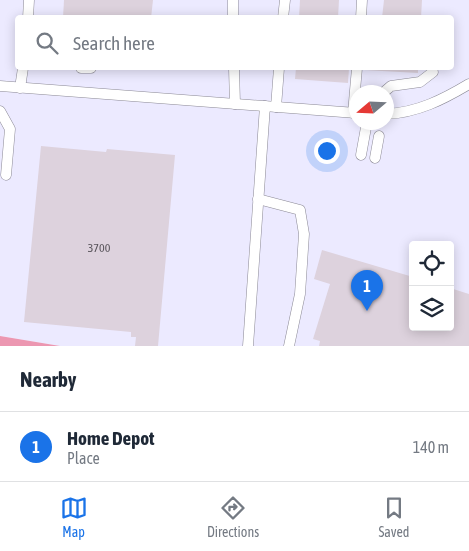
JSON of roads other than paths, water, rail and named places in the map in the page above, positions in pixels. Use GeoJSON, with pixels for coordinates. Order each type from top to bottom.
{"type":"FeatureCollection","features":[{"type":"Feature","properties":{"kind":"street"},"geometry":{"type":"LineString","coordinates":[[28,15],[30,0]]}},
{"type":"Feature","properties":{"kind":"street"},"geometry":{"type":"LineString","coordinates":[[233,0],[233,15]]}},
{"type":"Feature","properties":{"kind":"street"},"geometry":{"type":"LineString","coordinates":[[283,15],[285,0]]}},
{"type":"Feature","properties":{"kind":"street"},"geometry":{"type":"LineString","coordinates":[[361,15],[362,0]]}},
{"type":"Feature","properties":{"kind":"street"},"geometry":{"type":"LineString","coordinates":[[20,88],[23,70]]}},
{"type":"Feature","properties":{"kind":"street"},"geometry":{"type":"LineString","coordinates":[[234,70],[235,104]]}},
{"type":"Feature","properties":{"kind":"street"},"geometry":{"type":"LineString","coordinates":[[248,346],[258,199],[271,107],[279,70]]}},
{"type":"Feature","properties":{"kind":"street"},"geometry":{"type":"LineString","coordinates":[[356,85],[357,70]]}},
{"type":"Feature","properties":{"kind":"street"},"geometry":{"type":"LineString","coordinates":[[394,86],[420,82],[433,72]]}},
{"type":"Feature","properties":{"kind":"street"},"geometry":{"type":"LineString","coordinates":[[394,113],[415,110],[434,103],[469,84]]}},
{"type":"Feature","properties":{"kind":"street"},"geometry":{"type":"LineString","coordinates":[[0,86],[349,113]]}},
{"type":"Feature","properties":{"kind":"street"},"geometry":{"type":"LineString","coordinates":[[0,111],[10,129],[6,175]]}},
{"type":"Feature","properties":{"kind":"street"},"geometry":{"type":"LineString","coordinates":[[361,156],[366,130]]}},
{"type":"Feature","properties":{"kind":"street"},"geometry":{"type":"LineString","coordinates":[[375,158],[379,136]]}},
{"type":"Feature","properties":{"kind":"street"},"geometry":{"type":"LineString","coordinates":[[258,199],[300,210],[304,234],[300,294],[289,346]]}},
{"type":"Feature","properties":{"kind":"place","name":"Home Depot"},"geometry":{"type":"Point","coordinates":[367,311]}}]}
